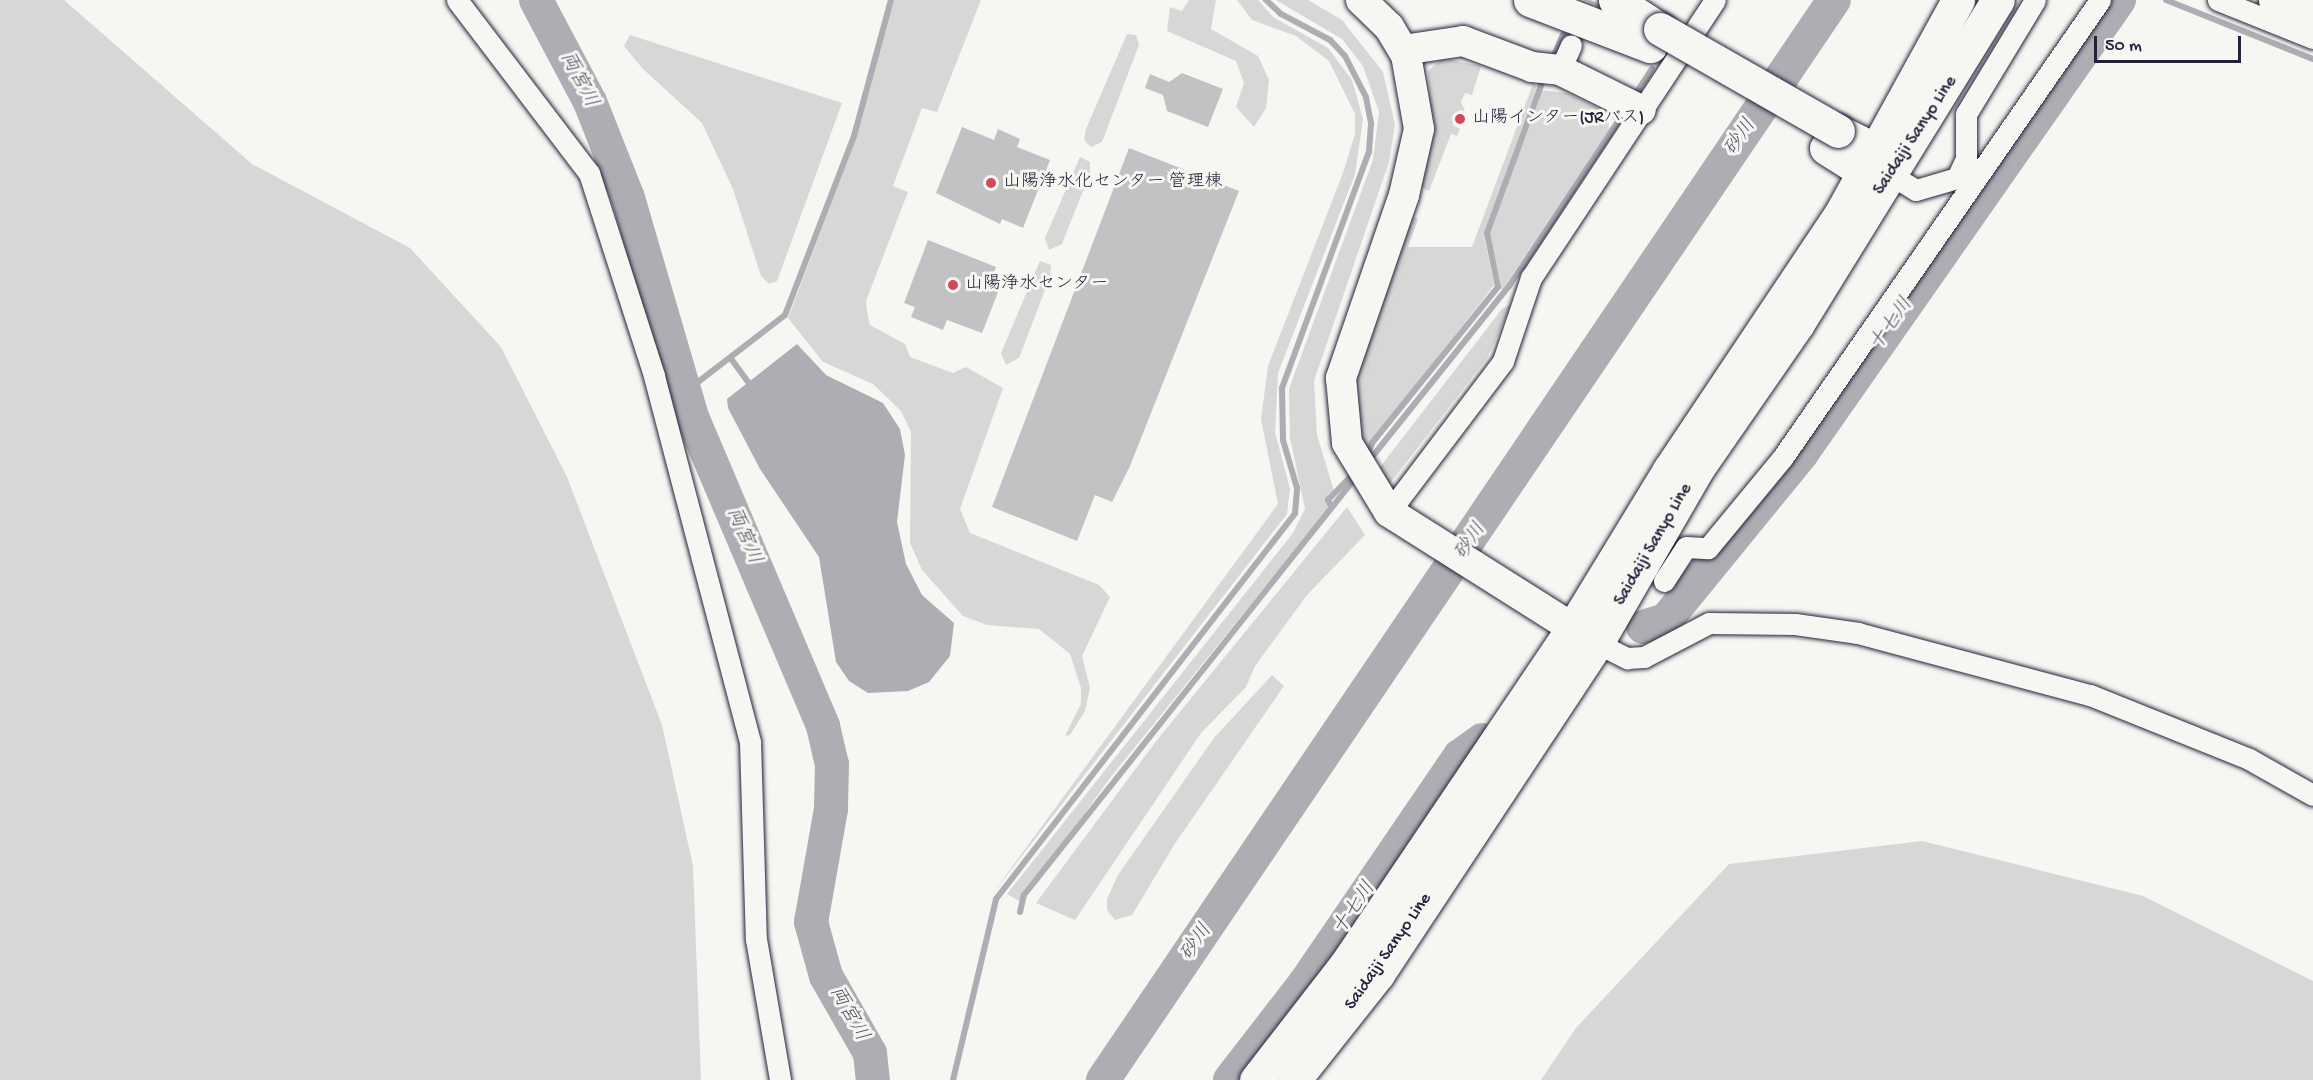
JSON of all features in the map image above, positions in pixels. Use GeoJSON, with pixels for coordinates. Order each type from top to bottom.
{"type":"FeatureCollection","features":[{"type":"Feature","properties":{"kind":"main road"},"geometry":{"type":"LineString","coordinates":[[1530,0],[1636,18]]}},
{"type":"Feature","properties":{"kind":"main road"},"geometry":{"type":"LineString","coordinates":[[1562,0],[1636,18]]}},
{"type":"Feature","properties":{"kind":"main road"},"geometry":{"type":"LineString","coordinates":[[1600,0],[1636,18],[1876,165]]}},
{"type":"Feature","properties":{"kind":"main road","name":"Saidaiji Sanyo Line"},"geometry":{"type":"LineString","coordinates":[[1256,1080],[1346,964],[1585,636],[1698,468],[1876,165],[1958,0]]}},
{"type":"Feature","properties":{"kind":"main road","name":"Saidaiji Sanyo Line"},"geometry":{"type":"LineString","coordinates":[[1876,165],[1998,0]]}},
{"type":"Feature","properties":{"kind":"main road"},"geometry":{"type":"LineString","coordinates":[[2275,0],[2313,16]]}},
{"type":"Feature","properties":{"kind":"main road","name":"Saidaiji Sanyo Line"},"geometry":{"type":"LineString","coordinates":[[1294,1080],[1378,974],[1585,636]]}},
{"type":"Feature","properties":{"kind":"street"},"geometry":{"type":"LineString","coordinates":[[457,0],[589,173],[654,376],[750,742],[756,939],[780,1080]]}},
{"type":"Feature","properties":{"kind":"street"},"geometry":{"type":"LineString","coordinates":[[1361,0],[1403,50],[1419,104],[1415,159],[1341,378],[1347,443],[1396,518],[1585,636],[1627,658],[1644,657],[1709,623],[1795,624],[1858,633],[2090,694],[2248,759],[2313,795]]}},
{"type":"Feature","properties":{"kind":"street"},"geometry":{"type":"LineString","coordinates":[[1396,518],[1503,361],[1531,278],[1714,0]]}},
{"type":"Feature","properties":{"kind":"street"},"geometry":{"type":"LineString","coordinates":[[1876,165],[1916,190],[1958,178],[1966,159],[1966,114],[2035,0]]}},
{"type":"Feature","properties":{"kind":"street"},"geometry":{"type":"LineString","coordinates":[[1664,581],[1686,547],[1708,548],[1783,457],[2100,0]]}},
{"type":"Feature","properties":{"kind":"street"},"geometry":{"type":"LineString","coordinates":[[2218,0],[2313,38]]}},
{"type":"Feature","properties":{"kind":"street"},"geometry":{"type":"LineString","coordinates":[[1403,50],[1463,41],[1532,67],[1566,58],[1641,110]]}},
{"type":"Feature","properties":{"kind":"shaded area"},"geometry":{"type":"Polygon","coordinates":[[[0,0],[64,0],[252,164],[410,248],[501,347],[567,477],[662,725],[693,866],[701,1080],[0,1080],[0,0]]]}},
{"type":"Feature","properties":{"kind":"shaded area"},"geometry":{"type":"Polygon","coordinates":[[[892,0],[981,0],[937,112],[922,108],[893,186],[908,192],[866,301],[870,325],[905,344],[910,357],[953,373],[966,367],[1003,388],[960,509],[970,533],[1099,585],[1110,597],[1082,656],[1090,688],[1085,711],[1070,735],[1065,736],[1081,704],[1081,688],[1070,654],[1039,629],[987,625],[963,616],[922,570],[910,543],[911,432],[901,411],[873,384],[823,362],[788,318],[857,136],[892,0]]]}},
{"type":"Feature","properties":{"kind":"shaded area"},"geometry":{"type":"Polygon","coordinates":[[[1189,0],[1216,0],[1211,29],[1258,56],[1269,80],[1266,108],[1254,127],[1236,107],[1244,83],[1236,61],[1167,31],[1170,7],[1182,11],[1189,0]]]}},
{"type":"Feature","properties":{"kind":"shaded area"},"geometry":{"type":"Polygon","coordinates":[[[1237,0],[1258,0],[1273,17],[1328,48],[1352,80],[1363,119],[1355,174],[1278,373],[1275,432],[1290,489],[1287,514],[990,897],[1278,504],[1261,419],[1268,366],[1343,173],[1355,134],[1355,114],[1329,61],[1296,36],[1252,20],[1237,0]]]}},
{"type":"Feature","properties":{"kind":"shaded area"},"geometry":{"type":"Polygon","coordinates":[[[1276,0],[1308,0],[1342,20],[1383,72],[1395,125],[1389,162],[1314,381],[1317,435],[1334,491],[1325,500],[1328,509],[1110,778],[1021,902],[1007,894],[1293,533],[1305,509],[1290,438],[1289,389],[1373,160],[1379,112],[1363,66],[1342,39],[1276,0]]]}},
{"type":"Feature","properties":{"kind":"shaded area"},"geometry":{"type":"Polygon","coordinates":[[[1127,34],[1136,35],[1139,45],[1102,142],[1091,147],[1084,140],[1086,129],[1127,34]]]}},
{"type":"Feature","properties":{"kind":"shaded area"},"geometry":{"type":"Polygon","coordinates":[[[630,35],[842,103],[777,281],[769,284],[761,276],[733,189],[702,123],[642,68],[624,46],[630,35]]]}},
{"type":"Feature","properties":{"kind":"shaded area"},"geometry":{"type":"Polygon","coordinates":[[[1443,58],[1481,66],[1472,95],[1465,93],[1461,102],[1465,111],[1459,110],[1453,125],[1460,129],[1457,136],[1451,134],[1429,191],[1421,187],[1432,141],[1428,71],[1443,58]]]}},
{"type":"Feature","properties":{"kind":"shaded area"},"geometry":{"type":"Polygon","coordinates":[[[1533,84],[1537,86],[1484,235],[1494,285],[1366,449],[1354,411],[1357,372],[1410,216],[1418,219],[1408,247],[1472,247],[1533,84]]]}},
{"type":"Feature","properties":{"kind":"shaded area"},"geometry":{"type":"Polygon","coordinates":[[[1540,90],[1567,93],[1608,113],[1609,129],[1502,290],[1489,231],[1540,90]]]}},
{"type":"Feature","properties":{"kind":"shaded area"},"geometry":{"type":"Polygon","coordinates":[[[1080,157],[1090,162],[1090,173],[1062,244],[1049,250],[1045,238],[1080,157]]]}},
{"type":"Feature","properties":{"kind":"shaded area"},"geometry":{"type":"Polygon","coordinates":[[[1040,261],[1051,265],[1050,277],[1019,358],[1006,365],[1001,353],[1040,261]]]}},
{"type":"Feature","properties":{"kind":"shaded area"},"geometry":{"type":"Polygon","coordinates":[[[1512,304],[1487,358],[1387,487],[1377,471],[1502,309],[1512,304]]]}},
{"type":"Feature","properties":{"kind":"shaded area"},"geometry":{"type":"Polygon","coordinates":[[[797,344],[826,375],[883,403],[900,429],[905,455],[897,522],[906,564],[922,595],[954,623],[950,656],[929,682],[908,691],[868,693],[849,681],[836,662],[819,557],[760,469],[728,408],[727,399],[797,344]]]}},
{"type":"Feature","properties":{"kind":"shaded area"},"geometry":{"type":"Polygon","coordinates":[[[1347,507],[1365,535],[1307,595],[1255,666],[1246,687],[1201,733],[1075,920],[1036,903],[1157,740],[1347,507]]]}},
{"type":"Feature","properties":{"kind":"shaded area"},"geometry":{"type":"Polygon","coordinates":[[[1272,675],[1284,686],[1174,845],[1132,915],[1115,920],[1107,910],[1107,899],[1118,875],[1214,738],[1272,675]]]}},
{"type":"Feature","properties":{"kind":"shaded area"},"geometry":{"type":"Polygon","coordinates":[[[1922,841],[2143,896],[2313,981],[2313,1080],[1541,1080],[1576,1028],[1729,864],[1922,841]]]}},
{"type":"Feature","properties":{"kind":"building"},"geometry":{"type":"Polygon","coordinates":[[[1182,73],[1223,89],[1208,127],[1167,111],[1163,95],[1145,88],[1150,74],[1169,82],[1182,73]]]}},
{"type":"Feature","properties":{"kind":"building","name":"山陽浄水化センター 管理棟"},"geometry":{"type":"Polygon","coordinates":[[[962,127],[994,140],[998,129],[1020,139],[1017,147],[1050,160],[1023,228],[1002,219],[1000,224],[936,193],[962,127]]]}},
{"type":"Feature","properties":{"kind":"building"},"geometry":{"type":"Polygon","coordinates":[[[1129,148],[1239,191],[1130,466],[1112,502],[1095,495],[1077,541],[992,507],[1129,148]]]}},
{"type":"Feature","properties":{"kind":"building","name":"山陽浄水センター"},"geometry":{"type":"Polygon","coordinates":[[[928,240],[996,267],[990,283],[1000,287],[982,333],[947,320],[943,330],[911,317],[915,307],[904,303],[928,240]]]}},
{"type":"Feature","properties":{"kind":"waterway","name":"両宮川"},"geometry":{"type":"LineString","coordinates":[[536,0],[590,102],[628,198],[692,417],[823,726],[832,764],[831,809],[811,922],[826,976],[870,1053],[873,1080]]}},
{"type":"Feature","properties":{"kind":"waterway"},"geometry":{"type":"LineString","coordinates":[[685,392],[785,315],[854,136],[891,0]]}},
{"type":"Feature","properties":{"kind":"waterway"},"geometry":{"type":"LineString","coordinates":[[953,1080],[996,899],[1295,513],[1297,488],[1283,440],[1282,388],[1369,152],[1371,123],[1366,97],[1345,56],[1330,40],[1281,14],[1266,0]]}},
{"type":"Feature","properties":{"kind":"waterway","name":"砂川"},"geometry":{"type":"LineString","coordinates":[[1103,1080],[1834,0]]}},
{"type":"Feature","properties":{"kind":"waterway","name":"十七川"},"geometry":{"type":"LineString","coordinates":[[1643,627],[1666,620],[1802,453],[2119,0]]}},
{"type":"Feature","properties":{"kind":"waterway"},"geometry":{"type":"LineString","coordinates":[[2166,0],[2313,59]]}},
{"type":"Feature","properties":{"kind":"waterway"},"geometry":{"type":"LineString","coordinates":[[1551,62],[1563,35]]}},
{"type":"Feature","properties":{"kind":"waterway"},"geometry":{"type":"LineString","coordinates":[[1633,98],[1652,69]]}},
{"type":"Feature","properties":{"kind":"waterway"},"geometry":{"type":"LineString","coordinates":[[1367,457],[1372,443],[1498,287],[1487,233],[1544,77]]}},
{"type":"Feature","properties":{"kind":"waterway"},"geometry":{"type":"LineString","coordinates":[[1368,462],[1509,286],[1624,112]]}},
{"type":"Feature","properties":{"kind":"waterway"},"geometry":{"type":"LineString","coordinates":[[732,360],[748,382]]}},
{"type":"Feature","properties":{"kind":"waterway"},"geometry":{"type":"LineString","coordinates":[[1331,507],[1328,500],[1355,472]]}},
{"type":"Feature","properties":{"kind":"waterway"},"geometry":{"type":"LineString","coordinates":[[1020,912],[1024,895],[1356,477]]}},
{"type":"Feature","properties":{"kind":"waterway","name":"十七川"},"geometry":{"type":"LineString","coordinates":[[1230,1080],[1305,983],[1460,756],[1482,740]]}},
{"type":"Feature","properties":{"kind":"tunnel"},"geometry":{"type":"LineString","coordinates":[[1578,31],[1591,0]]}},
{"type":"Feature","properties":{"kind":"place","name":"山陽インター(JRバス)"},"geometry":{"type":"Point","coordinates":[1460,119]}},
{"type":"Feature","properties":{"kind":"place","name":"山陽浄水化センター 管理棟"},"geometry":{"type":"Point","coordinates":[991,183]}},
{"type":"Feature","properties":{"kind":"place","name":"山陽浄水センター"},"geometry":{"type":"Point","coordinates":[953,285]}}]}
